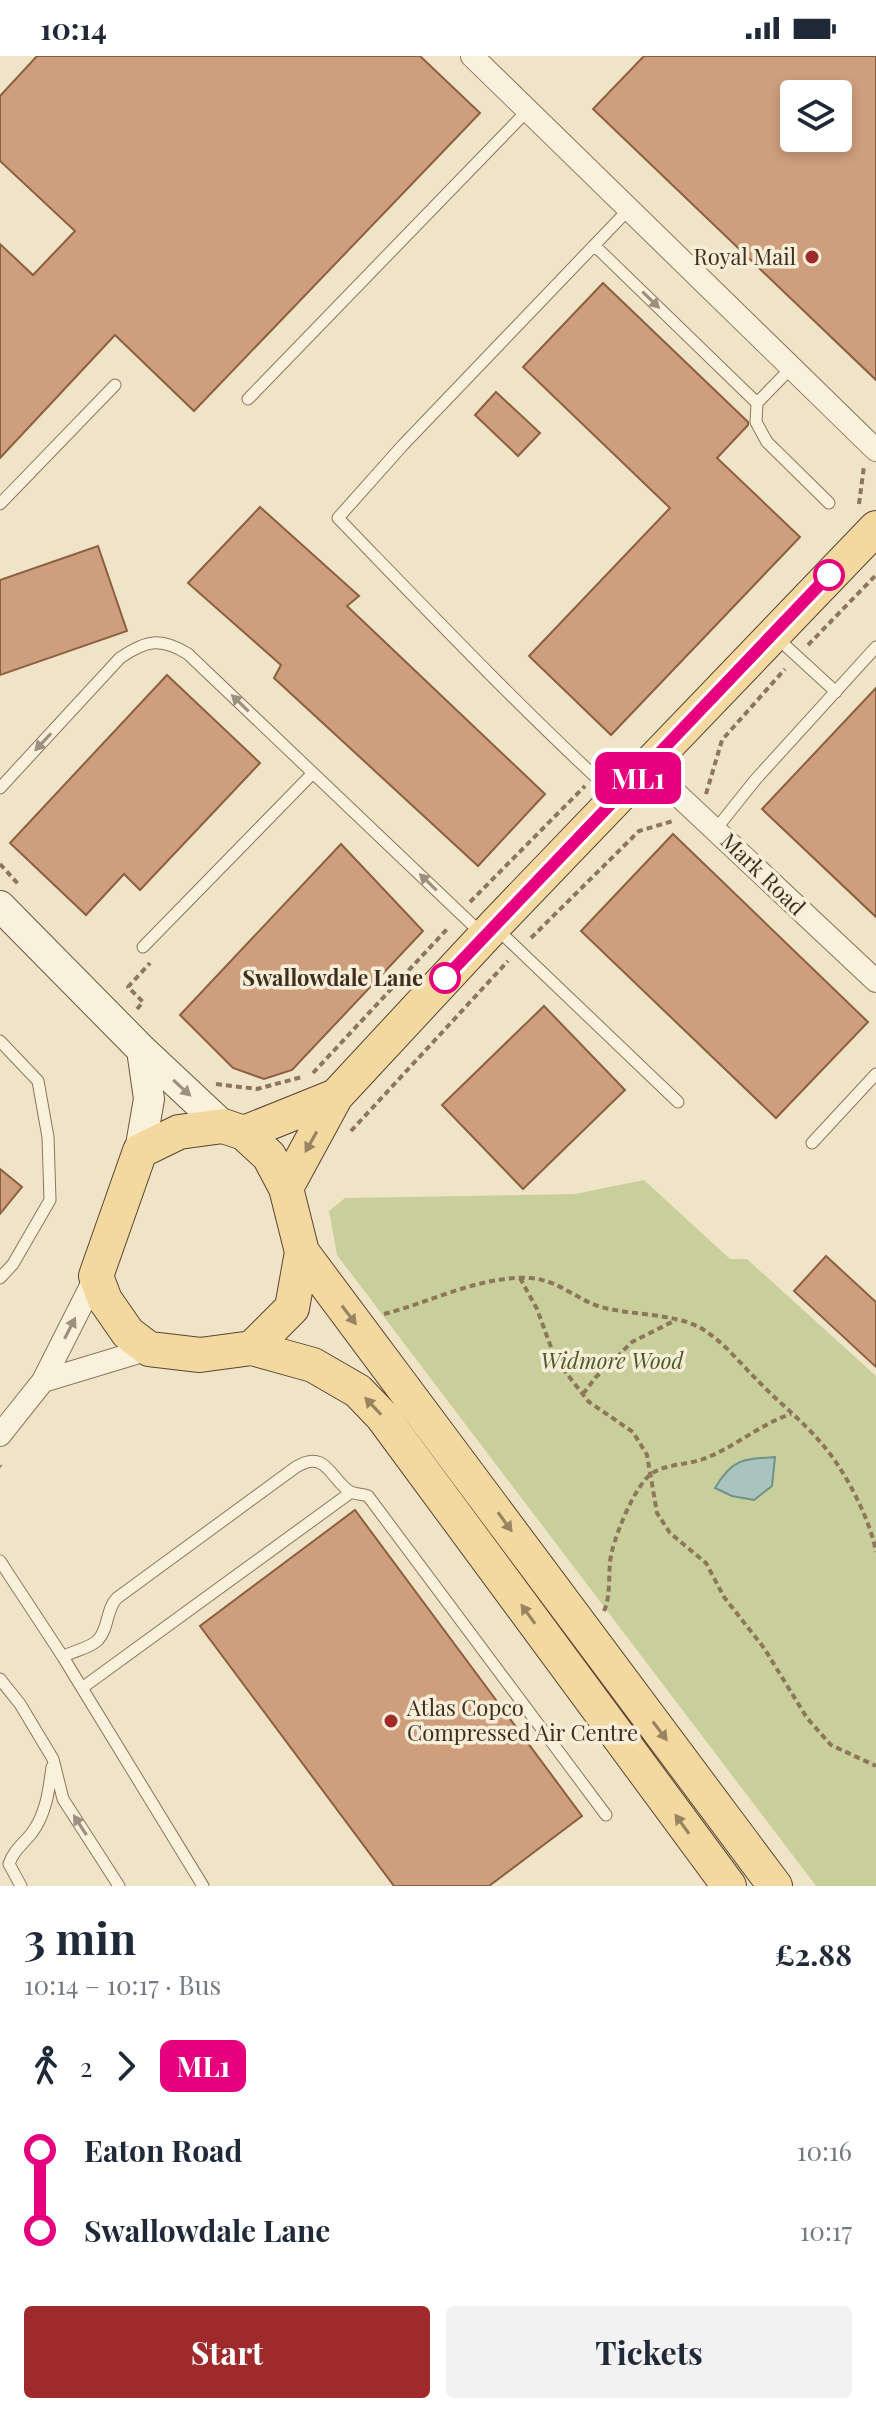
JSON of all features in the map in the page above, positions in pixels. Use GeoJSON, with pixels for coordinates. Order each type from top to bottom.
{"type":"FeatureCollection","features":[{"type":"Feature","properties":{"kind":"main road"},"geometry":{"type":"LineString","coordinates":[[729,1886],[382,1416],[358,1391],[313,1365],[252,1348],[200,1355],[149,1349],[128,1333],[105,1300],[96,1276],[140,1151],[179,1132],[234,1130],[324,1086],[489,931],[648,767],[784,645],[876,528]]}},
{"type":"Feature","properties":{"kind":"main road"},"geometry":{"type":"LineString","coordinates":[[286,1188],[324,1086]]}},
{"type":"Feature","properties":{"kind":"main road"},"geometry":{"type":"LineString","coordinates":[[234,1130],[269,1156],[286,1188],[302,1252],[775,1886]]}},
{"type":"Feature","properties":{"kind":"main road"},"geometry":{"type":"LineString","coordinates":[[252,1348],[292,1308],[302,1252]]}},
{"type":"Feature","properties":{"kind":"main road"},"geometry":{"type":"LineString","coordinates":[[728,1821],[786,1886]]}},
{"type":"Feature","properties":{"kind":"street"},"geometry":{"type":"LineString","coordinates":[[472,56],[876,450]]}},
{"type":"Feature","properties":{"kind":"street","name":"Mark Road"},"geometry":{"type":"LineString","coordinates":[[648,767],[876,981]]}},
{"type":"Feature","properties":{"kind":"street"},"geometry":{"type":"LineString","coordinates":[[11,897],[142,1050],[234,1130]]}},
{"type":"Feature","properties":{"kind":"street"},"geometry":{"type":"LineString","coordinates":[[140,1151],[149,1099],[142,1050]]}},
{"type":"Feature","properties":{"kind":"street"},"geometry":{"type":"LineString","coordinates":[[0,1435],[43,1381],[96,1276]]}},
{"type":"Feature","properties":{"kind":"street"},"geometry":{"type":"LineString","coordinates":[[43,1381],[149,1349]]}},
{"type":"Feature","properties":{"kind":"lane"},"geometry":{"type":"LineString","coordinates":[[248,399],[528,110]]}},
{"type":"Feature","properties":{"kind":"lane"},"geometry":{"type":"LineString","coordinates":[[619,798],[568,752],[338,518],[403,445],[629,209]]}},
{"type":"Feature","properties":{"kind":"lane"},"geometry":{"type":"LineString","coordinates":[[595,246],[757,403]]}},
{"type":"Feature","properties":{"kind":"lane"},"geometry":{"type":"LineString","coordinates":[[792,367],[757,403],[756,422],[767,442],[829,503]]}},
{"type":"Feature","properties":{"kind":"lane"},"geometry":{"type":"LineString","coordinates":[[0,504],[115,385]]}},
{"type":"Feature","properties":{"kind":"lane"},"geometry":{"type":"LineString","coordinates":[[0,788],[120,658],[135,647],[171,643],[188,654],[313,773],[489,931],[518,951],[678,1102]]}},
{"type":"Feature","properties":{"kind":"lane"},"geometry":{"type":"LineString","coordinates":[[784,645],[836,692]]}},
{"type":"Feature","properties":{"kind":"lane"},"geometry":{"type":"LineString","coordinates":[[716,829],[756,779],[876,647]]}},
{"type":"Feature","properties":{"kind":"lane"},"geometry":{"type":"LineString","coordinates":[[143,947],[313,773]]}},
{"type":"Feature","properties":{"kind":"lane"},"geometry":{"type":"LineString","coordinates":[[0,1041],[38,1081],[48,1137],[50,1200],[13,1264],[0,1278]]}},
{"type":"Feature","properties":{"kind":"lane"},"geometry":{"type":"LineString","coordinates":[[812,1143],[876,1074]]}},
{"type":"Feature","properties":{"kind":"lane"},"geometry":{"type":"LineString","coordinates":[[63,1657],[96,1642],[117,1598],[303,1463],[320,1462],[330,1468],[350,1493],[368,1496],[606,1815]]}},
{"type":"Feature","properties":{"kind":"lane"},"geometry":{"type":"LineString","coordinates":[[82,1688],[350,1493]]}},
{"type":"Feature","properties":{"kind":"lane"},"geometry":{"type":"LineString","coordinates":[[0,1561],[63,1657],[203,1886]]}},
{"type":"Feature","properties":{"kind":"lane"},"geometry":{"type":"LineString","coordinates":[[0,1679],[20,1704],[53,1759],[63,1799],[119,1886]]}},
{"type":"Feature","properties":{"kind":"lane"},"geometry":{"type":"LineString","coordinates":[[21,1886],[9,1864],[14,1850],[32,1833],[49,1797],[53,1759]]}},
{"type":"Feature","properties":{"kind":"path"},"geometry":{"type":"LineString","coordinates":[[706,796],[722,740],[784,645],[876,575]]}},
{"type":"Feature","properties":{"kind":"path"},"geometry":{"type":"LineString","coordinates":[[342,1141],[518,951],[639,831],[675,820]]}},
{"type":"Feature","properties":{"kind":"path"},"geometry":{"type":"LineString","coordinates":[[0,864],[11,897]]}},
{"type":"Feature","properties":{"kind":"path"},"geometry":{"type":"LineString","coordinates":[[127,1003],[135,1011],[143,1002],[128,987],[136,978]]}},
{"type":"Feature","properties":{"kind":"path"},"geometry":{"type":"LineString","coordinates":[[204,1082],[257,1089],[324,1086]]}},
{"type":"Feature","properties":{"kind":"path"},"geometry":{"type":"LineString","coordinates":[[520,1278],[563,1369],[589,1402],[633,1432],[647,1455],[657,1513],[670,1533],[706,1563],[724,1597],[764,1648],[807,1718],[831,1745],[876,1766]]}},
{"type":"Feature","properties":{"kind":"path"},"geometry":{"type":"LineString","coordinates":[[376,1318],[501,1279],[534,1278],[565,1288],[611,1310],[678,1320],[698,1327],[721,1343],[823,1445],[850,1485],[876,1552]]}},
{"type":"Feature","properties":{"kind":"path"},"geometry":{"type":"LineString","coordinates":[[583,1394],[632,1342],[678,1320]]}},
{"type":"Feature","properties":{"kind":"path"},"geometry":{"type":"LineString","coordinates":[[581,1625],[606,1609],[611,1554],[623,1521],[650,1475],[705,1458],[773,1420],[791,1414]]}},
{"type":"Feature","properties":{"kind":"green space","name":"Widmore Wood"},"geometry":{"type":"Polygon","coordinates":[[[644,1180],[730,1259],[747,1259],[876,1376],[876,1886],[816,1886],[337,1255],[329,1211],[345,1198],[575,1194],[644,1180]]]}},
{"type":"Feature","properties":{"kind":"water"},"geometry":{"type":"Polygon","coordinates":[[[775,1457],[772,1486],[754,1500],[732,1496],[715,1488],[727,1471],[739,1462],[775,1457]]]}},
{"type":"Feature","properties":{"kind":"building"},"geometry":{"type":"Polygon","coordinates":[[[37,56],[420,56],[480,113],[194,411],[115,335],[0,458],[0,244],[33,275],[75,231],[0,161],[0,96],[37,56]]]}},
{"type":"Feature","properties":{"kind":"building","name":"Royal Mail"},"geometry":{"type":"Polygon","coordinates":[[[644,56],[876,56],[876,380],[593,109],[644,56]]]}},
{"type":"Feature","properties":{"kind":"building"},"geometry":{"type":"Polygon","coordinates":[[[603,283],[748,422],[717,458],[800,537],[611,735],[529,656],[670,508],[523,367],[603,283]]]}},
{"type":"Feature","properties":{"kind":"building"},"geometry":{"type":"Polygon","coordinates":[[[496,392],[540,433],[518,456],[475,415],[496,392]]]}},
{"type":"Feature","properties":{"kind":"building"},"geometry":{"type":"Polygon","coordinates":[[[260,507],[359,596],[347,606],[545,794],[478,866],[274,678],[281,665],[188,583],[260,507]]]}},
{"type":"Feature","properties":{"kind":"building"},"geometry":{"type":"Polygon","coordinates":[[[98,546],[127,631],[0,675],[0,580],[98,546]]]}},
{"type":"Feature","properties":{"kind":"building"},"geometry":{"type":"Polygon","coordinates":[[[167,675],[260,763],[140,890],[124,874],[86,915],[10,843],[167,675]]]}},
{"type":"Feature","properties":{"kind":"building"},"geometry":{"type":"Polygon","coordinates":[[[876,688],[876,917],[762,809],[876,688]]]}},
{"type":"Feature","properties":{"kind":"building"},"geometry":{"type":"Polygon","coordinates":[[[673,834],[868,1022],[776,1118],[581,931],[673,834]]]}},
{"type":"Feature","properties":{"kind":"building"},"geometry":{"type":"Polygon","coordinates":[[[341,844],[423,931],[292,1070],[264,1079],[233,1068],[180,1015],[341,844]]]}},
{"type":"Feature","properties":{"kind":"building"},"geometry":{"type":"Polygon","coordinates":[[[544,1006],[625,1090],[523,1189],[442,1105],[544,1006]]]}},
{"type":"Feature","properties":{"kind":"building"},"geometry":{"type":"Polygon","coordinates":[[[0,1169],[22,1187],[0,1214],[0,1169]]]}},
{"type":"Feature","properties":{"kind":"building"},"geometry":{"type":"Polygon","coordinates":[[[826,1256],[876,1302],[876,1367],[794,1291],[826,1256]]]}},
{"type":"Feature","properties":{"kind":"building","name":"Atlas Copco Compressed Air Centre"},"geometry":{"type":"Polygon","coordinates":[[[355,1510],[582,1816],[489,1886],[394,1886],[200,1626],[355,1510]]]}},
{"type":"Feature","properties":{"kind":"bus line","name":"ML1"},"geometry":{"type":"LineString","coordinates":[[445,978],[829,575]]}},
{"type":"Feature","properties":{"kind":"place","name":"Royal Mail"},"geometry":{"type":"Point","coordinates":[812,257]}},
{"type":"Feature","properties":{"kind":"place","name":"Swallowdale Lane"},"geometry":{"type":"Point","coordinates":[445,978]}},
{"type":"Feature","properties":{"kind":"place","name":"Atlas Copco Compressed Air Centre"},"geometry":{"type":"Point","coordinates":[391,1721]}}]}
